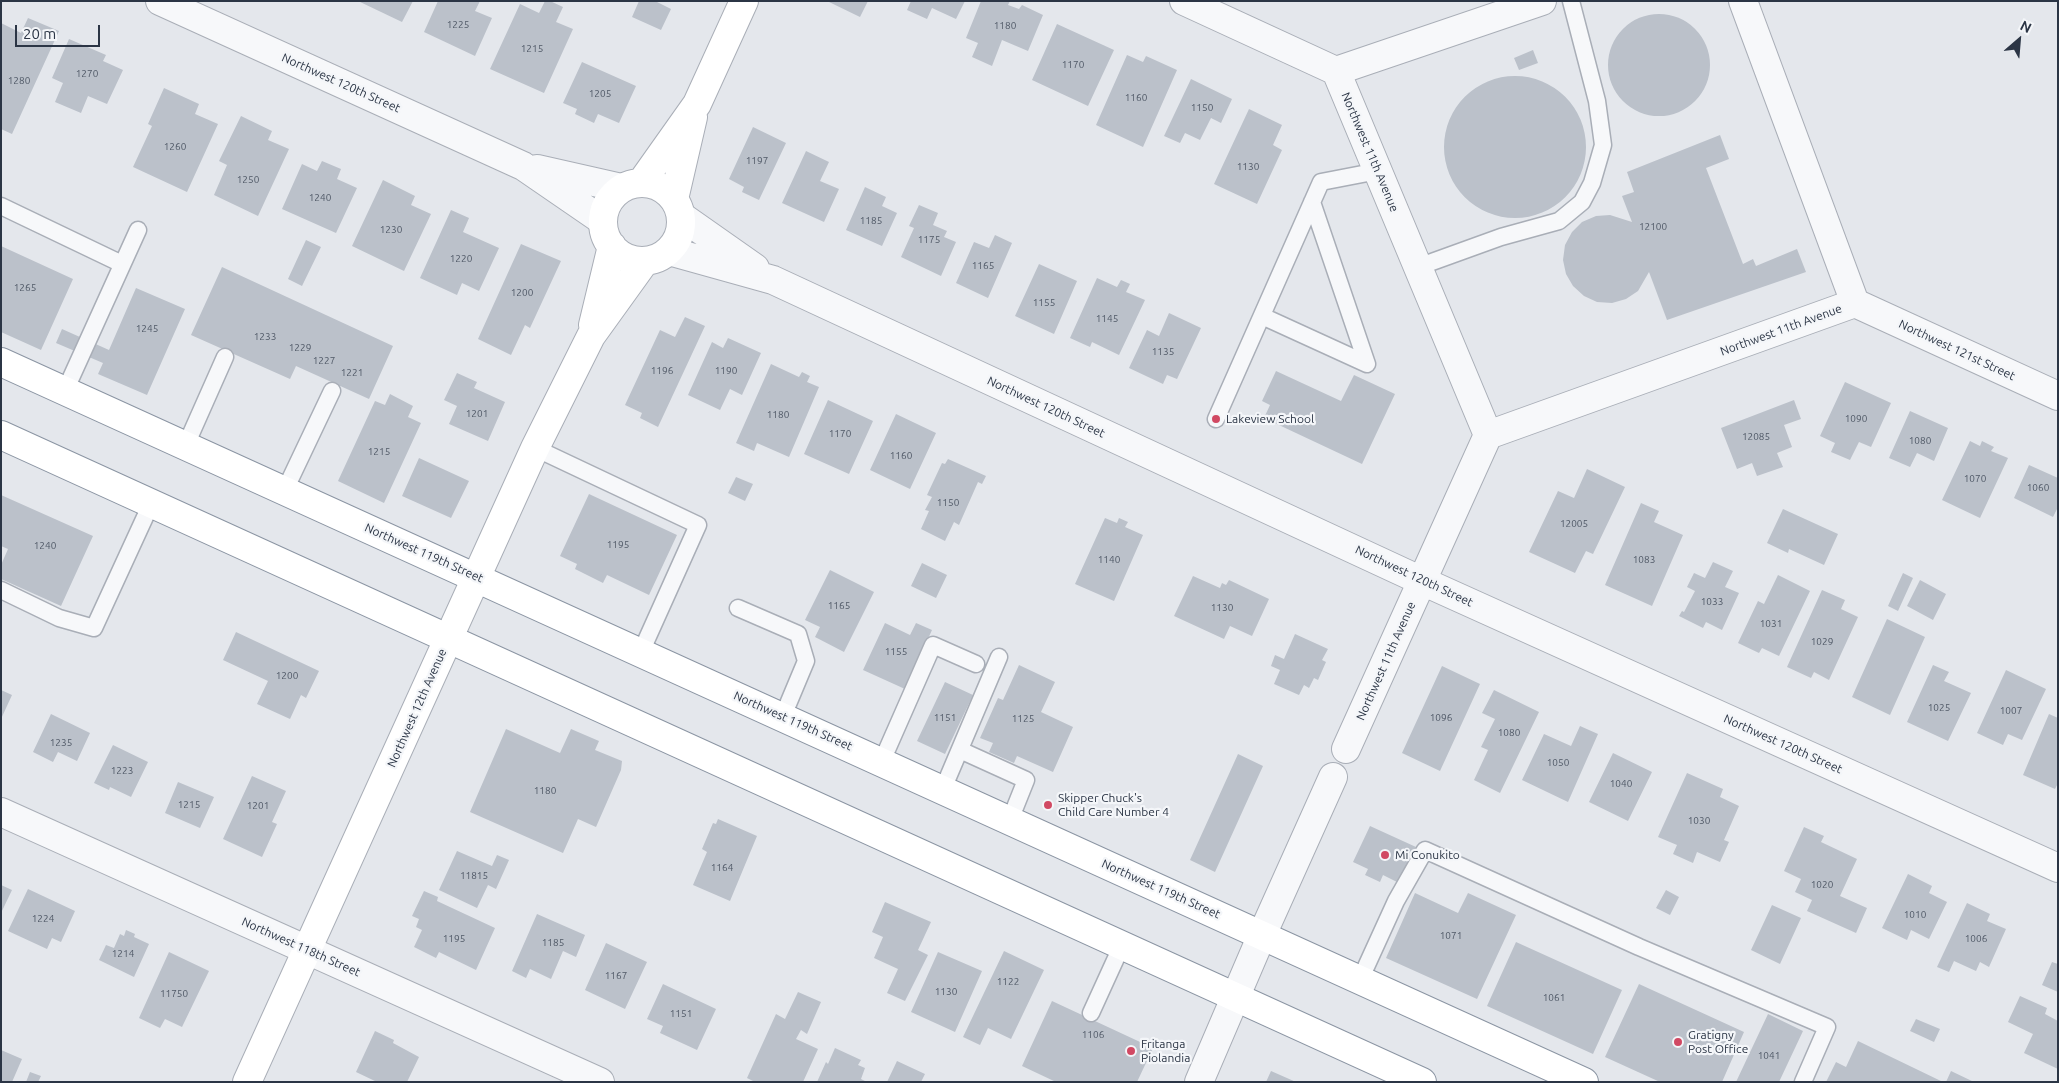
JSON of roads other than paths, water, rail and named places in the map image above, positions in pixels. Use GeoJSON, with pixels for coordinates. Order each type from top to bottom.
{"type":"FeatureCollection","features":[{"type":"Feature","properties":{"kind":"main road"},"geometry":{"type":"LineString","coordinates":[[697,104],[631,186],[612,197],[605,208],[607,233],[621,254],[633,260],[657,256],[676,241],[681,229],[678,207],[697,104],[744,1]]}},
{"type":"Feature","properties":{"kind":"main road"},"geometry":{"type":"LineString","coordinates":[[631,186],[660,186],[678,207]]}},
{"type":"Feature","properties":{"kind":"main road","name":"Northwest 12th Avenue"},"geometry":{"type":"LineString","coordinates":[[591,336],[607,233]]}},
{"type":"Feature","properties":{"kind":"main road","name":"Northwest 12th Avenue"},"geometry":{"type":"LineString","coordinates":[[247,1082],[534,448],[591,336],[657,256]]}},
{"type":"Feature","properties":{"kind":"main road","name":"Northwest 119th Street"},"geometry":{"type":"LineString","coordinates":[[1,362],[882,761],[1584,1082]]}},
{"type":"Feature","properties":{"kind":"main road"},"geometry":{"type":"LineString","coordinates":[[1,435],[447,640],[1422,1082]]}},
{"type":"Feature","properties":{"kind":"street","name":"Northwest 120th Street"},"geometry":{"type":"LineString","coordinates":[[160,1],[523,166],[631,186]]}},
{"type":"Feature","properties":{"kind":"street"},"geometry":{"type":"LineString","coordinates":[[1184,1],[1336,71],[1542,1]]}},
{"type":"Feature","properties":{"kind":"street","name":"Northwest 11th Avenue"},"geometry":{"type":"LineString","coordinates":[[1346,749],[1488,435],[1856,303],[1743,1]]}},
{"type":"Feature","properties":{"kind":"street","name":"Northwest 11th Avenue"},"geometry":{"type":"LineString","coordinates":[[1336,71],[1488,435]]}},
{"type":"Feature","properties":{"kind":"street","name":"Northwest 120th Street"},"geometry":{"type":"LineString","coordinates":[[523,166],[607,233]]}},
{"type":"Feature","properties":{"kind":"street","name":"Northwest 120th Street"},"geometry":{"type":"LineString","coordinates":[[678,207],[772,280],[1422,581],[2058,868]]}},
{"type":"Feature","properties":{"kind":"street","name":"Northwest 120th Street"},"geometry":{"type":"LineString","coordinates":[[657,256],[772,280]]}},
{"type":"Feature","properties":{"kind":"street","name":"Northwest 121st Street"},"geometry":{"type":"LineString","coordinates":[[1856,303],[2058,396]]}},
{"type":"Feature","properties":{"kind":"street"},"geometry":{"type":"LineString","coordinates":[[1199,1082],[1333,777]]}},
{"type":"Feature","properties":{"kind":"street","name":"Northwest 118th Street"},"geometry":{"type":"LineString","coordinates":[[1,812],[600,1082]]}},
{"type":"Feature","properties":{"kind":"lane"},"geometry":{"type":"LineString","coordinates":[[1418,267],[1501,237],[1559,221],[1582,202],[1592,182],[1603,145],[1597,101],[1571,1]]}},
{"type":"Feature","properties":{"kind":"lane"},"geometry":{"type":"LineString","coordinates":[[1216,419],[1321,182],[1378,171]]}},
{"type":"Feature","properties":{"kind":"lane"},"geometry":{"type":"LineString","coordinates":[[1262,316],[1367,364],[1312,202]]}},
{"type":"Feature","properties":{"kind":"lane"},"geometry":{"type":"LineString","coordinates":[[1,206],[122,264]]}},
{"type":"Feature","properties":{"kind":"lane"},"geometry":{"type":"LineString","coordinates":[[65,391],[138,230]]}},
{"type":"Feature","properties":{"kind":"lane"},"geometry":{"type":"LineString","coordinates":[[186,445],[225,356]]}},
{"type":"Feature","properties":{"kind":"lane"},"geometry":{"type":"LineString","coordinates":[[285,490],[332,391]]}},
{"type":"Feature","properties":{"kind":"lane"},"geometry":{"type":"LineString","coordinates":[[534,448],[698,525],[641,652]]}},
{"type":"Feature","properties":{"kind":"lane"},"geometry":{"type":"LineString","coordinates":[[1,590],[59,618],[94,628],[151,504]]}},
{"type":"Feature","properties":{"kind":"lane"},"geometry":{"type":"LineString","coordinates":[[738,608],[798,634],[806,661],[782,716]]}},
{"type":"Feature","properties":{"kind":"lane"},"geometry":{"type":"LineString","coordinates":[[882,761],[933,645],[976,664]]}},
{"type":"Feature","properties":{"kind":"lane"},"geometry":{"type":"LineString","coordinates":[[943,789],[999,657]]}},
{"type":"Feature","properties":{"kind":"lane"},"geometry":{"type":"LineString","coordinates":[[960,750],[1026,780],[1010,820]]}},
{"type":"Feature","properties":{"kind":"lane"},"geometry":{"type":"LineString","coordinates":[[1360,980],[1396,902],[1425,850],[1639,948],[1827,1027],[1803,1082]]}},
{"type":"Feature","properties":{"kind":"lane"},"geometry":{"type":"LineString","coordinates":[[1091,1013],[1122,945]]}},
{"type":"Feature","properties":{"kind":"place","name":"Lakeview School"},"geometry":{"type":"Point","coordinates":[1216,419]}},
{"type":"Feature","properties":{"kind":"place","name":"Skipper Chuck's Child Care Number 4"},"geometry":{"type":"Point","coordinates":[1048,805]}},
{"type":"Feature","properties":{"kind":"place","name":"Mi Conukito"},"geometry":{"type":"Point","coordinates":[1385,855]}},
{"type":"Feature","properties":{"kind":"place","name":"Gratigny Post Office"},"geometry":{"type":"Point","coordinates":[1678,1042]}},
{"type":"Feature","properties":{"kind":"place","name":"Fritanga Piolandia"},"geometry":{"type":"Point","coordinates":[1131,1051]}}]}
